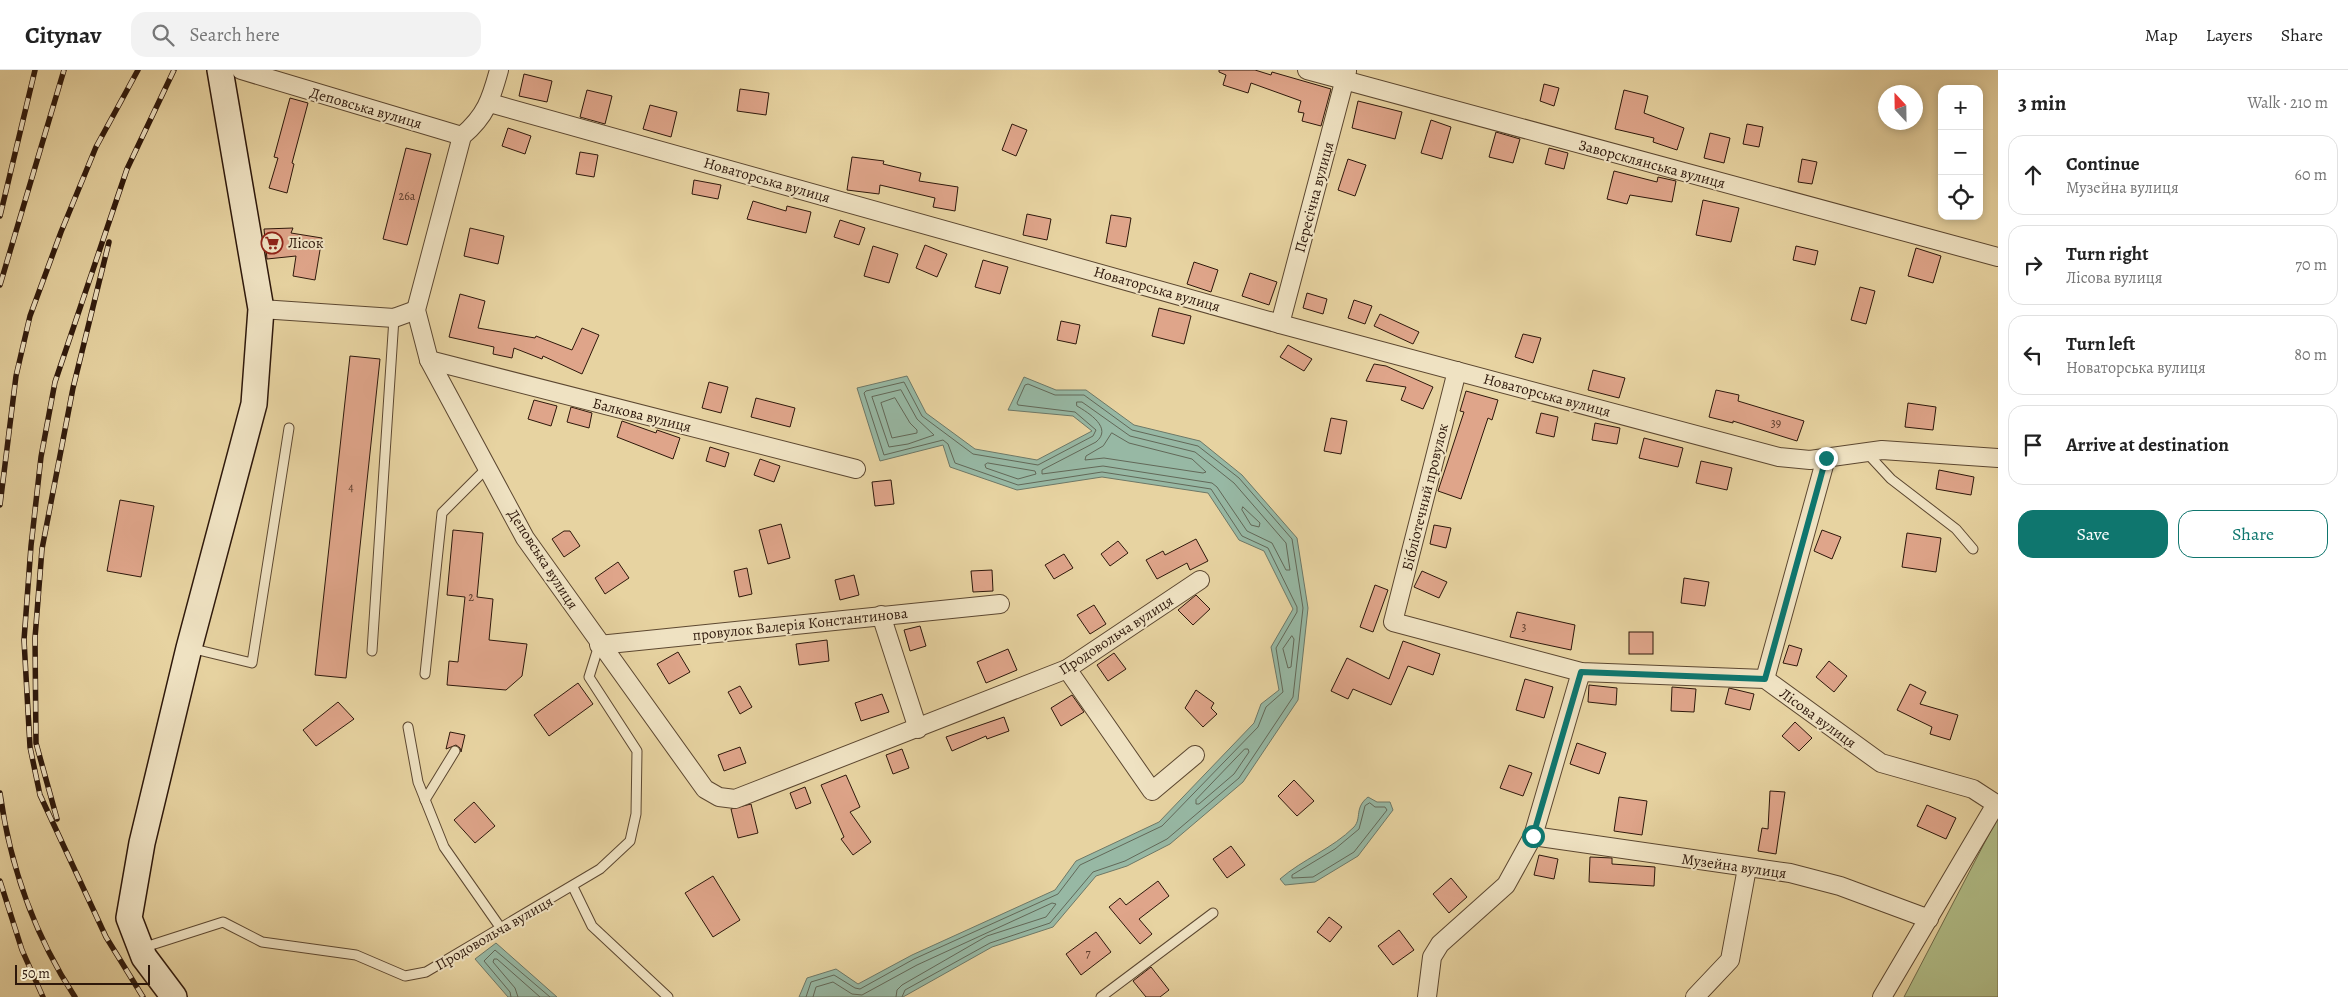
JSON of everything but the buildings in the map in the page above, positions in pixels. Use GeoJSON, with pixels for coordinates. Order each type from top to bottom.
{"type":"FeatureCollection","features":[{"type":"Feature","properties":{"kind":"street"},"geometry":{"type":"LineString","coordinates":[[174,997],[144,957],[129,918],[142,843],[189,648],[254,404],[261,310],[220,70]]}},
{"type":"Feature","properties":{"kind":"street","name":"Деповська вулиця"},"geometry":{"type":"LineString","coordinates":[[241,70],[462,136],[416,310],[429,360],[525,538],[704,788]]}},
{"type":"Feature","properties":{"kind":"street"},"geometry":{"type":"LineString","coordinates":[[462,136],[476,124],[490,103],[499,70]]}},
{"type":"Feature","properties":{"kind":"street","name":"Заворсклянська вулиця"},"geometry":{"type":"LineString","coordinates":[[1307,70],[1346,75],[1998,257]]}},
{"type":"Feature","properties":{"kind":"street","name":"Пересічна вулиця"},"geometry":{"type":"LineString","coordinates":[[1280,324],[1346,75]]}},
{"type":"Feature","properties":{"kind":"street","name":"Новаторська вулиця"},"geometry":{"type":"LineString","coordinates":[[490,103],[1280,324],[1779,457],[1810,460],[1882,450],[1998,458]]}},
{"type":"Feature","properties":{"kind":"street"},"geometry":{"type":"LineString","coordinates":[[261,310],[394,318],[416,310]]}},
{"type":"Feature","properties":{"kind":"street","name":"Балкова вулиця"},"geometry":{"type":"LineString","coordinates":[[429,360],[856,469]]}},
{"type":"Feature","properties":{"kind":"street","name":"Бібліотечний провулок"},"geometry":{"type":"LineString","coordinates":[[1393,622],[1457,371]]}},
{"type":"Feature","properties":{"kind":"street"},"geometry":{"type":"LineString","coordinates":[[1765,679],[1826,458]]}},
{"type":"Feature","properties":{"kind":"street","name":"Продовольча вулиця"},"geometry":{"type":"LineString","coordinates":[[704,788],[719,797],[736,799],[1067,669],[1200,580]]}},
{"type":"Feature","properties":{"kind":"street","name":"провулок Валерія Константинова"},"geometry":{"type":"LineString","coordinates":[[600,644],[1000,604]]}},
{"type":"Feature","properties":{"kind":"street"},"geometry":{"type":"LineString","coordinates":[[881,615],[918,729]]}},
{"type":"Feature","properties":{"kind":"street","name":"Лісова вулиця"},"geometry":{"type":"LineString","coordinates":[[1393,622],[1581,672],[1765,679],[1881,763],[1973,789],[1996,804],[1929,919]]}},
{"type":"Feature","properties":{"kind":"street"},"geometry":{"type":"LineString","coordinates":[[1067,669],[1152,790],[1195,755]]}},
{"type":"Feature","properties":{"kind":"street"},"geometry":{"type":"LineString","coordinates":[[1427,997],[1428,970],[1440,944],[1506,885],[1533,836],[1581,672]]}},
{"type":"Feature","properties":{"kind":"street","name":"Музейна вулиця"},"geometry":{"type":"LineString","coordinates":[[1533,836],[1790,873],[1840,886],[1929,919]]}},
{"type":"Feature","properties":{"kind":"street"},"geometry":{"type":"LineString","coordinates":[[1695,997],[1730,960],[1747,868]]}},
{"type":"Feature","properties":{"kind":"street"},"geometry":{"type":"LineString","coordinates":[[1882,997],[1929,919]]}},
{"type":"Feature","properties":{"kind":"lane"},"geometry":{"type":"LineString","coordinates":[[372,651],[394,318]]}},
{"type":"Feature","properties":{"kind":"lane"},"geometry":{"type":"LineString","coordinates":[[189,648],[252,663],[290,428]]}},
{"type":"Feature","properties":{"kind":"lane"},"geometry":{"type":"LineString","coordinates":[[1866,452],[1891,479],[1956,529],[1973,549]]}},
{"type":"Feature","properties":{"kind":"lane"},"geometry":{"type":"LineString","coordinates":[[425,674],[442,513],[487,468]]}},
{"type":"Feature","properties":{"kind":"lane","name":"Продовольча вулиця"},"geometry":{"type":"LineString","coordinates":[[141,948],[223,922],[262,942],[356,955],[404,976],[426,972],[600,870],[630,841],[636,814],[637,751],[589,677],[600,644]]}},
{"type":"Feature","properties":{"kind":"lane"},"geometry":{"type":"LineString","coordinates":[[408,727],[418,782],[444,847],[500,927]]}},
{"type":"Feature","properties":{"kind":"lane"},"geometry":{"type":"LineString","coordinates":[[425,800],[455,751]]}},
{"type":"Feature","properties":{"kind":"lane"},"geometry":{"type":"LineString","coordinates":[[573,887],[592,926],[668,997]]}},
{"type":"Feature","properties":{"kind":"lane"},"geometry":{"type":"LineString","coordinates":[[1101,997],[1213,913]]}},
{"type":"Feature","properties":{"kind":"green space"},"geometry":{"type":"Polygon","coordinates":[[[1998,817],[1998,997],[1904,997],[1998,817]]]}},
{"type":"Feature","properties":{"kind":"water"},"geometry":{"type":"Polygon","coordinates":[[[907,376],[926,413],[975,449],[1037,460],[1092,431],[1073,416],[1008,410],[1024,377],[1056,390],[1086,390],[1134,425],[1200,441],[1242,475],[1297,538],[1308,608],[1298,700],[1243,782],[1170,844],[1127,866],[1096,876],[1053,927],[992,947],[903,997],[799,997],[807,978],[836,969],[858,984],[912,955],[1055,890],[1076,861],[1159,822],[1254,723],[1261,704],[1279,690],[1271,647],[1293,609],[1264,551],[1239,540],[1208,493],[1102,477],[1017,490],[950,467],[943,445],[880,461],[857,388],[907,376]]]}},
{"type":"Feature","properties":{"kind":"water"},"geometry":{"type":"Polygon","coordinates":[[[1368,797],[1377,802],[1390,802],[1393,810],[1358,856],[1315,882],[1285,885],[1280,879],[1336,842],[1354,827],[1358,820],[1361,805],[1368,797]]]}},
{"type":"Feature","properties":{"kind":"water"},"geometry":{"type":"Polygon","coordinates":[[[496,943],[557,997],[508,997],[475,959],[496,943]]]}},
{"type":"Feature","properties":{"kind":"railway"},"geometry":{"type":"LineString","coordinates":[[0,216],[35,70]]}},
{"type":"Feature","properties":{"kind":"railway"},"geometry":{"type":"LineString","coordinates":[[0,285],[64,70]]}},
{"type":"Feature","properties":{"kind":"railway"},"geometry":{"type":"LineString","coordinates":[[0,505],[16,376],[30,316],[61,232],[96,147],[138,70]]}},
{"type":"Feature","properties":{"kind":"railway"},"geometry":{"type":"LineString","coordinates":[[143,997],[106,937],[40,795],[30,747],[24,640],[31,546],[41,457],[55,382],[127,169],[174,70]]}},
{"type":"Feature","properties":{"kind":"railway"},"geometry":{"type":"LineString","coordinates":[[57,819],[36,743],[35,638],[42,549],[73,388],[109,242]]}},
{"type":"Feature","properties":{"kind":"railway"},"geometry":{"type":"LineString","coordinates":[[0,793],[10,847],[26,899],[48,950],[75,997]]}},
{"type":"Feature","properties":{"kind":"railway"},"geometry":{"type":"LineString","coordinates":[[0,881],[22,950],[43,997]]}},
{"type":"Feature","properties":{"kind":"place","name":"Лісок"},"geometry":{"type":"Point","coordinates":[272,243]}},
{"type":"Feature","properties":{"kind":"route"},"geometry":{"type":"LineString","coordinates":[[1533,836],[1581,672],[1765,679],[1826,458]]}}]}
